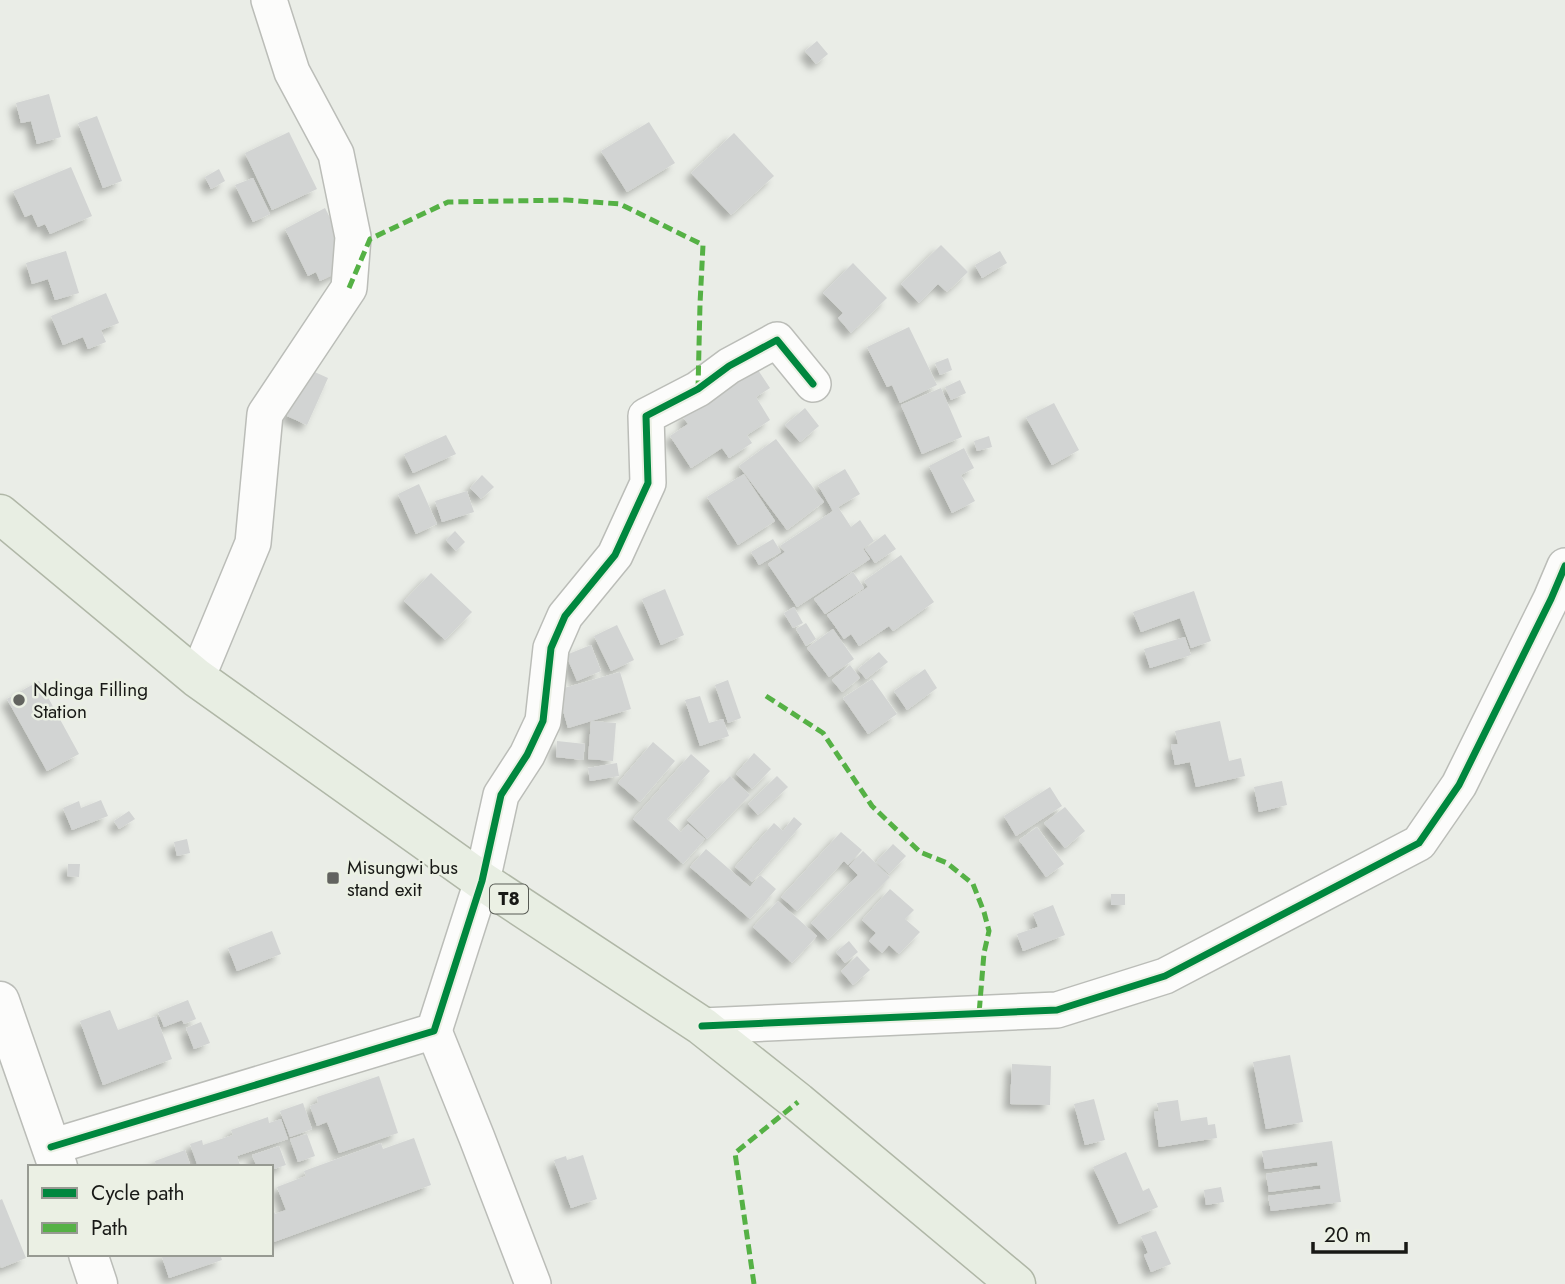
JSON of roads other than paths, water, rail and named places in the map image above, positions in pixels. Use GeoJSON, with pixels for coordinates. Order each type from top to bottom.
{"type":"FeatureCollection","features":[{"type":"Feature","properties":{"kind":"highway","name":"T8"},"geometry":{"type":"LineString","coordinates":[[0,514],[197,678],[482,881],[702,1026],[1016,1284]]}},
{"type":"Feature","properties":{"kind":"street"},"geometry":{"type":"LineString","coordinates":[[197,678],[253,543],[265,414],[349,288],[353,237],[336,154],[292,72],[270,0]]}},
{"type":"Feature","properties":{"kind":"street"},"geometry":{"type":"LineString","coordinates":[[533,1284],[434,1031],[482,881],[501,795],[527,755],[543,722],[551,648],[565,616],[615,555],[648,483],[646,416],[698,389],[729,366],[777,340],[813,384]]}},
{"type":"Feature","properties":{"kind":"street"},"geometry":{"type":"LineString","coordinates":[[702,1026],[1057,1010],[1165,976],[1407,850],[1419,843],[1459,785],[1565,566]]}},
{"type":"Feature","properties":{"kind":"street"},"geometry":{"type":"LineString","coordinates":[[0,1001],[55,1157],[434,1031]]}},
{"type":"Feature","properties":{"kind":"street"},"geometry":{"type":"LineString","coordinates":[[89,1256],[97,1284]]}},
{"type":"Feature","properties":{"kind":"place","name":"Ndinga Filling Station"},"geometry":{"type":"Point","coordinates":[19,700]}},
{"type":"Feature","properties":{"kind":"place","name":"Misungwi bus stand exit"},"geometry":{"type":"Point","coordinates":[333,878]}}]}
